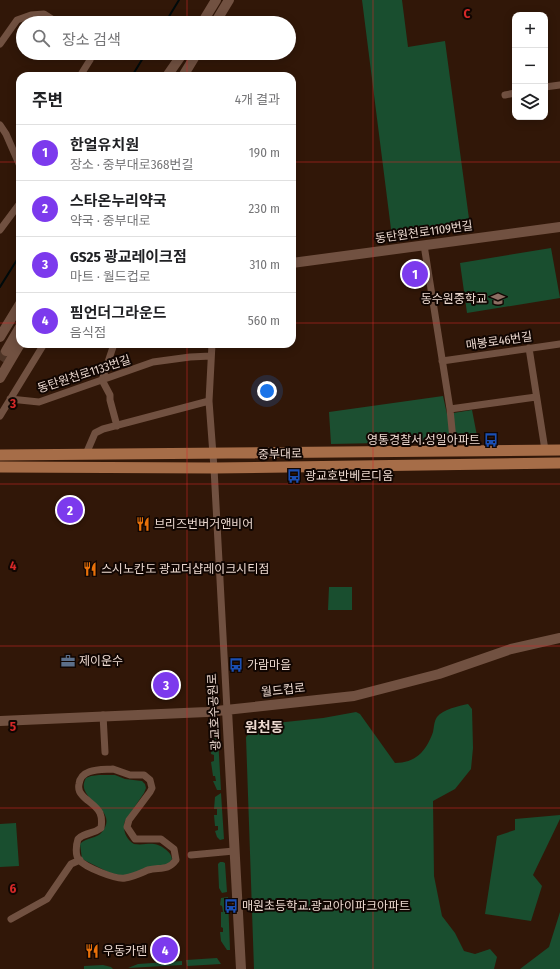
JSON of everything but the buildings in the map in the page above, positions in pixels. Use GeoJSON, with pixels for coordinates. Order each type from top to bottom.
{"type":"FeatureCollection","features":[{"type":"Feature","properties":{"kind":"main road","name":"중부대로"},"geometry":{"type":"LineString","coordinates":[[0,455],[560,450]]}},
{"type":"Feature","properties":{"kind":"main road","name":"중부대로"},"geometry":{"type":"LineString","coordinates":[[0,467],[214,468],[560,463]]}},
{"type":"Feature","properties":{"kind":"street"},"geometry":{"type":"LineString","coordinates":[[206,16],[216,0]]}},
{"type":"Feature","properties":{"kind":"street"},"geometry":{"type":"LineString","coordinates":[[220,16],[230,0]]}},
{"type":"Feature","properties":{"kind":"street"},"geometry":{"type":"LineString","coordinates":[[28,16],[44,14],[47,16]]}},
{"type":"Feature","properties":{"kind":"street"},"geometry":{"type":"LineString","coordinates":[[0,44],[16,21]]}},
{"type":"Feature","properties":{"kind":"street"},"geometry":{"type":"LineString","coordinates":[[82,72],[90,60]]}},
{"type":"Feature","properties":{"kind":"street"},"geometry":{"type":"LineString","coordinates":[[171,72],[178,60]]}},
{"type":"Feature","properties":{"kind":"street"},"geometry":{"type":"LineString","coordinates":[[185,72],[193,60]]}},
{"type":"Feature","properties":{"kind":"street"},"geometry":{"type":"LineString","coordinates":[[548,87],[560,85]]}},
{"type":"Feature","properties":{"kind":"street"},"geometry":{"type":"LineString","coordinates":[[505,95],[512,94]]}},
{"type":"Feature","properties":{"kind":"street"},"geometry":{"type":"LineString","coordinates":[[0,125],[16,155]]}},
{"type":"Feature","properties":{"kind":"street"},"geometry":{"type":"LineString","coordinates":[[0,230],[16,208]]}},
{"type":"Feature","properties":{"kind":"street","name":"동탄원천로1109번길"},"geometry":{"type":"LineString","coordinates":[[296,262],[560,226]]}},
{"type":"Feature","properties":{"kind":"street"},"geometry":{"type":"LineString","coordinates":[[424,245],[450,409],[454,450]]}},
{"type":"Feature","properties":{"kind":"street"},"geometry":{"type":"LineString","coordinates":[[0,337],[16,311]]}},
{"type":"Feature","properties":{"kind":"street"},"geometry":{"type":"LineString","coordinates":[[3,349],[16,323]]}},
{"type":"Feature","properties":{"kind":"street"},"geometry":{"type":"LineString","coordinates":[[3,349],[16,332]]}},
{"type":"Feature","properties":{"kind":"street","name":"매봉로46번길"},"geometry":{"type":"LineString","coordinates":[[442,361],[560,344]]}},
{"type":"Feature","properties":{"kind":"street"},"geometry":{"type":"LineString","coordinates":[[0,378],[18,348]]}},
{"type":"Feature","properties":{"kind":"street"},"geometry":{"type":"LineString","coordinates":[[0,416],[42,348]]}},
{"type":"Feature","properties":{"kind":"street"},"geometry":{"type":"LineString","coordinates":[[113,348],[102,380],[110,395],[117,426]]}},
{"type":"Feature","properties":{"kind":"street","name":"광교호수공원로"},"geometry":{"type":"LineString","coordinates":[[212,348],[209,402],[214,468],[241,969]]}},
{"type":"Feature","properties":{"kind":"street"},"geometry":{"type":"LineString","coordinates":[[529,348],[545,450]]}},
{"type":"Feature","properties":{"kind":"street","name":"동탄원천로1133번길"},"geometry":{"type":"LineString","coordinates":[[10,399],[39,402],[153,362],[211,356]]}},
{"type":"Feature","properties":{"kind":"street"},"geometry":{"type":"LineString","coordinates":[[450,409],[536,397]]}},
{"type":"Feature","properties":{"kind":"street"},"geometry":{"type":"LineString","coordinates":[[86,454],[95,433],[103,429],[209,402]]}},
{"type":"Feature","properties":{"kind":"street","name":"월드컵로"},"geometry":{"type":"LineString","coordinates":[[0,721],[227,710],[354,696],[438,674],[511,649],[560,638]]}},
{"type":"Feature","properties":{"kind":"street"},"geometry":{"type":"LineString","coordinates":[[103,715],[106,752]]}},
{"type":"Feature","properties":{"kind":"street"},"geometry":{"type":"LineString","coordinates":[[113,769],[130,775],[144,775],[150,780],[152,788],[130,820],[127,827],[135,839],[161,839],[174,849],[176,860],[167,868],[148,870],[126,878],[117,878],[86,865],[80,860],[77,854],[78,839],[84,833],[95,832],[101,828],[102,819],[99,811],[83,797],[79,791],[79,782],[84,774],[93,770],[113,769]]}},
{"type":"Feature","properties":{"kind":"street"},"geometry":{"type":"LineString","coordinates":[[191,855],[234,851]]}},
{"type":"Feature","properties":{"kind":"street"},"geometry":{"type":"LineString","coordinates":[[11,919],[47,899],[71,864],[80,860]]}},
{"type":"Feature","properties":{"kind":"green space"},"geometry":{"type":"Polygon","coordinates":[[[362,0],[402,0],[408,47],[445,41],[470,226],[392,237],[362,0]]]}},
{"type":"Feature","properties":{"kind":"green space"},"geometry":{"type":"Polygon","coordinates":[[[551,248],[560,298],[467,313],[460,263],[551,248]]]}},
{"type":"Feature","properties":{"kind":"green space"},"geometry":{"type":"Polygon","coordinates":[[[443,396],[447,414],[472,410],[478,441],[331,444],[329,412],[443,396]]]}},
{"type":"Feature","properties":{"kind":"green space"},"geometry":{"type":"Polygon","coordinates":[[[329,587],[352,587],[352,610],[328,610],[329,587]]]}},
{"type":"Feature","properties":{"kind":"green space"},"geometry":{"type":"Polygon","coordinates":[[[468,704],[472,709],[473,748],[471,769],[455,789],[433,801],[434,876],[442,916],[455,933],[464,951],[475,954],[490,949],[497,957],[494,969],[254,969],[246,737],[257,725],[323,718],[356,712],[360,714],[395,763],[402,762],[414,758],[423,751],[433,732],[435,720],[440,714],[451,708],[468,704]]]}},
{"type":"Feature","properties":{"kind":"green space"},"geometry":{"type":"Polygon","coordinates":[[[213,738],[218,738],[221,790],[217,790],[213,781],[216,781],[215,776],[213,776],[211,762],[214,761],[214,755],[211,754],[213,738]]]}},
{"type":"Feature","properties":{"kind":"green space"},"geometry":{"type":"Polygon","coordinates":[[[99,775],[115,775],[125,779],[142,781],[145,784],[146,788],[144,793],[125,821],[124,830],[127,837],[134,844],[153,844],[161,846],[170,854],[172,859],[168,865],[126,876],[112,874],[82,859],[80,844],[85,840],[100,834],[106,824],[106,817],[102,810],[90,798],[84,786],[86,778],[99,775]]]}},
{"type":"Feature","properties":{"kind":"green space"},"geometry":{"type":"Polygon","coordinates":[[[221,793],[224,839],[220,840],[215,831],[218,830],[218,826],[215,826],[214,815],[217,815],[217,809],[214,809],[215,797],[221,793]]]}},
{"type":"Feature","properties":{"kind":"green space"},"geometry":{"type":"Polygon","coordinates":[[[560,815],[560,819],[533,875],[542,886],[531,921],[485,914],[497,836],[515,830],[515,819],[560,815]]]}},
{"type":"Feature","properties":{"kind":"green space"},"geometry":{"type":"Polygon","coordinates":[[[16,823],[19,866],[0,867],[0,824],[16,823]]]}},
{"type":"Feature","properties":{"kind":"green space"},"geometry":{"type":"Polygon","coordinates":[[[220,862],[225,863],[227,892],[222,893],[219,888],[218,864],[220,862]]]}},
{"type":"Feature","properties":{"kind":"green space"},"geometry":{"type":"Polygon","coordinates":[[[228,897],[230,950],[227,950],[221,941],[220,932],[223,932],[223,928],[221,927],[221,912],[223,912],[222,906],[220,905],[221,898],[228,897]]]}},
{"type":"Feature","properties":{"kind":"green space"},"geometry":{"type":"Polygon","coordinates":[[[560,912],[560,969],[520,969],[549,947],[560,912]]]}},
{"type":"Feature","properties":{"kind":"green space"},"geometry":{"type":"Polygon","coordinates":[[[217,958],[221,964],[187,966],[186,960],[217,958]]]}},
{"type":"Feature","properties":{"kind":"green space"},"geometry":{"type":"Polygon","coordinates":[[[182,961],[182,965],[128,968],[138,964],[182,961]]]}},
{"type":"Feature","properties":{"kind":"green space"},"geometry":{"type":"Polygon","coordinates":[[[103,965],[113,969],[84,969],[84,966],[103,965]]]}},
{"type":"Feature","properties":{"kind":"waterway"},"geometry":{"type":"LineString","coordinates":[[169,16],[179,0]]}},
{"type":"Feature","properties":{"kind":"waterway"},"geometry":{"type":"LineString","coordinates":[[134,72],[142,60]]}},
{"type":"Feature","properties":{"kind":"waterway"},"geometry":{"type":"LineString","coordinates":[[0,287],[16,261]]}},
{"type":"Feature","properties":{"kind":"tunnel"},"geometry":{"type":"LineString","coordinates":[[0,360],[6,351]]}},
{"type":"Feature","properties":{"kind":"place","name":"한얼유치원"},"geometry":{"type":"Point","coordinates":[415,274]}},
{"type":"Feature","properties":{"kind":"place","name":"동수원중학교"},"geometry":{"type":"Point","coordinates":[498,299]}},
{"type":"Feature","properties":{"kind":"place","name":"영통경찰서.성일아파트"},"geometry":{"type":"Point","coordinates":[491,440]}},
{"type":"Feature","properties":{"kind":"place","name":"광교호반베르디움"},"geometry":{"type":"Point","coordinates":[294,476]}},
{"type":"Feature","properties":{"kind":"place","name":"스타온누리약국"},"geometry":{"type":"Point","coordinates":[70,510]}},
{"type":"Feature","properties":{"kind":"place","name":"브리즈번버거앤비어"},"geometry":{"type":"Point","coordinates":[143,524]}},
{"type":"Feature","properties":{"kind":"place","name":"스시노칸도 광교더샵레이크시티점"},"geometry":{"type":"Point","coordinates":[90,569]}},
{"type":"Feature","properties":{"kind":"place","name":"제이운수"},"geometry":{"type":"Point","coordinates":[68,661]}},
{"type":"Feature","properties":{"kind":"place","name":"가람마을"},"geometry":{"type":"Point","coordinates":[236,665]}},
{"type":"Feature","properties":{"kind":"place","name":"GS25 광교레이크점"},"geometry":{"type":"Point","coordinates":[166,685]}},
{"type":"Feature","properties":{"kind":"place","name":"매원초등학교.광교아이파크아파트"},"geometry":{"type":"Point","coordinates":[231,906]}},
{"type":"Feature","properties":{"kind":"place","name":"핌언더그라운드"},"geometry":{"type":"Point","coordinates":[165,950]}},
{"type":"Feature","properties":{"kind":"place","name":"우동카덴"},"geometry":{"type":"Point","coordinates":[92,951]}},
{"type":"Feature","properties":{"kind":"district","name":"원천동"},"geometry":{"type":"Point","coordinates":[264,727]}}]}
